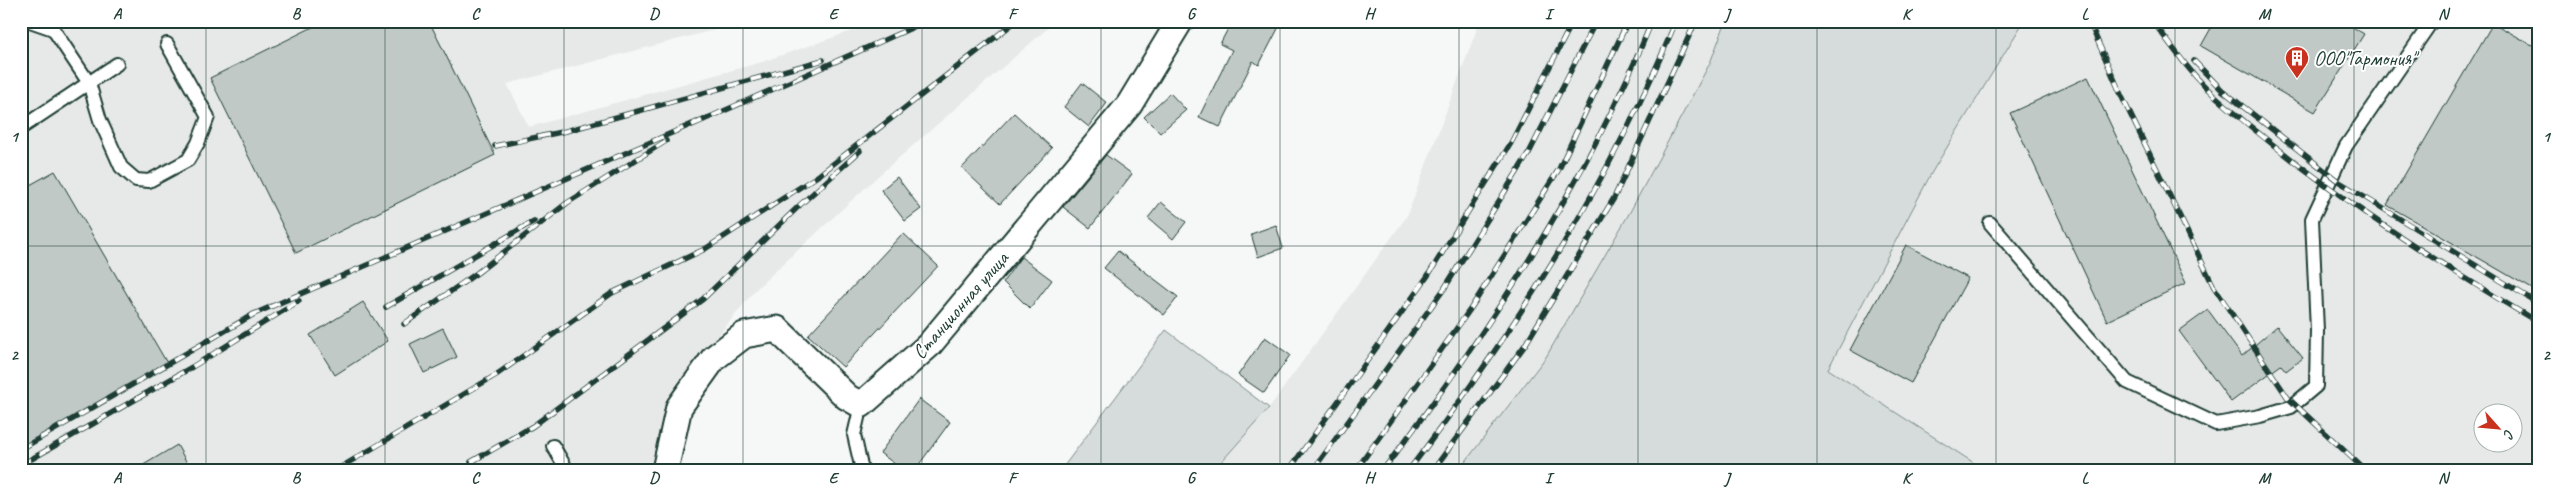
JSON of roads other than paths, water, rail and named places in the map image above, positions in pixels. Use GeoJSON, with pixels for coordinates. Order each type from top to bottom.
{"type":"FeatureCollection","features":[{"type":"Feature","properties":{"kind":"street","name":"Станционная улица"},"geometry":{"type":"LineString","coordinates":[[861,405],[929,345],[1110,128],[1129,105],[1180,21]]}},
{"type":"Feature","properties":{"kind":"street"},"geometry":{"type":"LineString","coordinates":[[665,470],[679,408],[714,358],[744,335],[777,330],[847,397],[861,405]]}},
{"type":"Feature","properties":{"kind":"lane"},"geometry":{"type":"LineString","coordinates":[[21,24],[29,21],[53,29],[89,83],[100,120],[121,167],[136,180],[149,181],[188,160],[198,143],[208,117],[167,44]]}},
{"type":"Feature","properties":{"kind":"lane"},"geometry":{"type":"LineString","coordinates":[[1990,223],[2127,382],[2216,424],[2260,416],[2290,407],[2316,386],[2317,330],[2312,219],[2346,146],[2432,21]]}},
{"type":"Feature","properties":{"kind":"lane"},"geometry":{"type":"LineString","coordinates":[[21,128],[117,64]]}},
{"type":"Feature","properties":{"kind":"lane"},"geometry":{"type":"LineString","coordinates":[[861,405],[854,435],[862,470]]}},
{"type":"Feature","properties":{"kind":"lane"},"geometry":{"type":"LineString","coordinates":[[553,446],[567,470]]}},
{"type":"Feature","properties":{"kind":"railway"},"geometry":{"type":"LineString","coordinates":[[692,125],[927,21]]}},
{"type":"Feature","properties":{"kind":"railway"},"geometry":{"type":"LineString","coordinates":[[336,470],[496,375],[612,293],[705,249],[819,175],[1016,21]]}},
{"type":"Feature","properties":{"kind":"railway"},"geometry":{"type":"LineString","coordinates":[[1289,470],[1427,277],[1511,143],[1573,21]]}},
{"type":"Feature","properties":{"kind":"railway"},"geometry":{"type":"LineString","coordinates":[[1313,470],[1444,289],[1529,153],[1596,21]]}},
{"type":"Feature","properties":{"kind":"railway"},"geometry":{"type":"LineString","coordinates":[[1356,470],[1471,308],[1559,169],[1628,21]]}},
{"type":"Feature","properties":{"kind":"railway"},"geometry":{"type":"LineString","coordinates":[[1383,470],[1460,365],[1532,254],[1598,139],[1652,21]]}},
{"type":"Feature","properties":{"kind":"railway"},"geometry":{"type":"LineString","coordinates":[[1409,470],[1486,364],[1557,254],[1621,140],[1650,81],[1676,21]]}},
{"type":"Feature","properties":{"kind":"railway"},"geometry":{"type":"LineString","coordinates":[[1433,470],[1525,345],[1614,198],[1696,21]]}},
{"type":"Feature","properties":{"kind":"railway"},"geometry":{"type":"LineString","coordinates":[[2089,21],[2122,97],[2214,287],[2288,398],[2365,470]]}},
{"type":"Feature","properties":{"kind":"railway"},"geometry":{"type":"LineString","coordinates":[[2152,21],[2189,68],[2213,94],[2290,158],[2412,244],[2539,323]]}},
{"type":"Feature","properties":{"kind":"railway"},"geometry":{"type":"LineString","coordinates":[[495,146],[566,131],[823,60]]}},
{"type":"Feature","properties":{"kind":"railway"},"geometry":{"type":"LineString","coordinates":[[2194,61],[2222,90],[2338,181],[2539,304]]}},
{"type":"Feature","properties":{"kind":"railway"},"geometry":{"type":"LineString","coordinates":[[21,449],[254,314],[697,122]]}},
{"type":"Feature","properties":{"kind":"railway"},"geometry":{"type":"LineString","coordinates":[[404,324],[477,273],[567,203],[666,141]]}},
{"type":"Feature","properties":{"kind":"railway"},"geometry":{"type":"LineString","coordinates":[[471,462],[533,426],[703,299],[801,204],[860,151]]}},
{"type":"Feature","properties":{"kind":"railway"},"geometry":{"type":"LineString","coordinates":[[386,307],[534,221]]}},
{"type":"Feature","properties":{"kind":"railway"},"geometry":{"type":"LineString","coordinates":[[21,465],[192,367],[299,301]]}},
{"type":"Feature","properties":{"kind":"place","name":"ООО\"Гармония\""},"geometry":{"type":"Point","coordinates":[2297,79]}}]}
